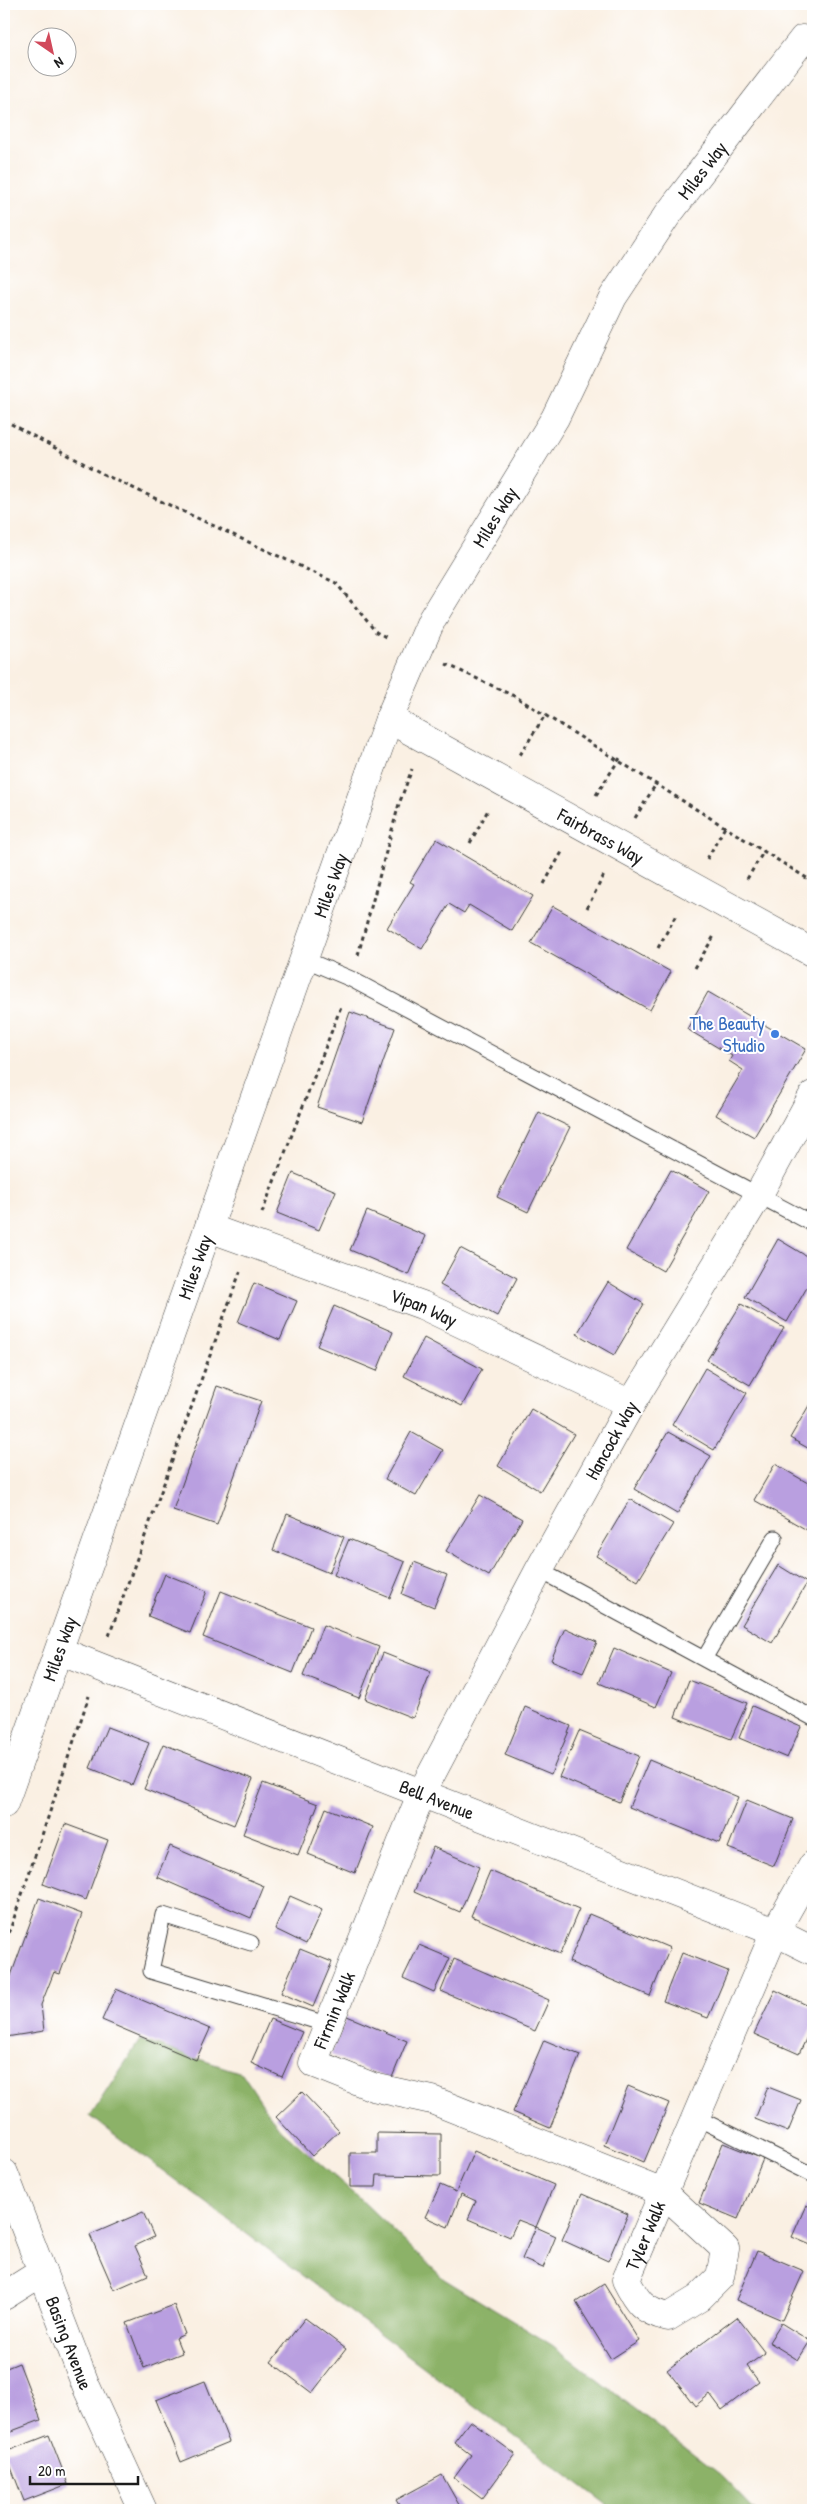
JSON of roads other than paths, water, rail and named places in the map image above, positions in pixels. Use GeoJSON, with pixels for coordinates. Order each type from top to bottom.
{"type":"FeatureCollection","features":[{"type":"Feature","properties":{"kind":"street","name":"Miles Way"},"geometry":{"type":"LineString","coordinates":[[4,1804],[389,719],[432,619],[555,418],[612,297],[666,217],[803,39]]}},
{"type":"Feature","properties":{"kind":"street","name":"Fairbrass Way"},"geometry":{"type":"LineString","coordinates":[[389,719],[813,953]]}},
{"type":"Feature","properties":{"kind":"street","name":"Hancock Way"},"geometry":{"type":"LineString","coordinates":[[422,1792],[539,1570],[631,1404],[758,1196],[813,1095]]}},
{"type":"Feature","properties":{"kind":"street","name":"Vipan Way"},"geometry":{"type":"LineString","coordinates":[[209,1228],[422,1305],[631,1404]]}},
{"type":"Feature","properties":{"kind":"street","name":"Bell Avenue"},"geometry":{"type":"LineString","coordinates":[[59,1651],[100,1665],[775,1932],[813,1951]]}},
{"type":"Feature","properties":{"kind":"street","name":"Firmin Walk"},"geometry":{"type":"LineString","coordinates":[[422,1792],[313,2064],[373,2087],[432,2100],[482,2120]]}},
{"type":"Feature","properties":{"kind":"street","name":"Tyler Walk"},"geometry":{"type":"LineString","coordinates":[[482,2120],[663,2192],[775,1932],[813,1865]]}},
{"type":"Feature","properties":{"kind":"street","name":"Basing Avenue"},"geometry":{"type":"LineString","coordinates":[[4,2173],[86,2386],[143,2510]]}},
{"type":"Feature","properties":{"kind":"street"},"geometry":{"type":"LineString","coordinates":[[4,2296],[42,2272]]}},
{"type":"Feature","properties":{"kind":"lane"},"geometry":{"type":"LineString","coordinates":[[304,959],[351,979],[813,1224]]}},
{"type":"Feature","properties":{"kind":"lane"},"geometry":{"type":"LineString","coordinates":[[704,1659],[775,1538]]}},
{"type":"Feature","properties":{"kind":"lane"},"geometry":{"type":"LineString","coordinates":[[539,1570],[813,1718]]}},
{"type":"Feature","properties":{"kind":"lane"},"geometry":{"type":"LineString","coordinates":[[251,1943],[164,1915],[151,1972],[329,2025]]}},
{"type":"Feature","properties":{"kind":"lane"},"geometry":{"type":"LineString","coordinates":[[696,2117],[813,2175]]}},
{"type":"Feature","properties":{"kind":"place","name":"The Beauty Studio"},"geometry":{"type":"Point","coordinates":[775,1034]}}]}
